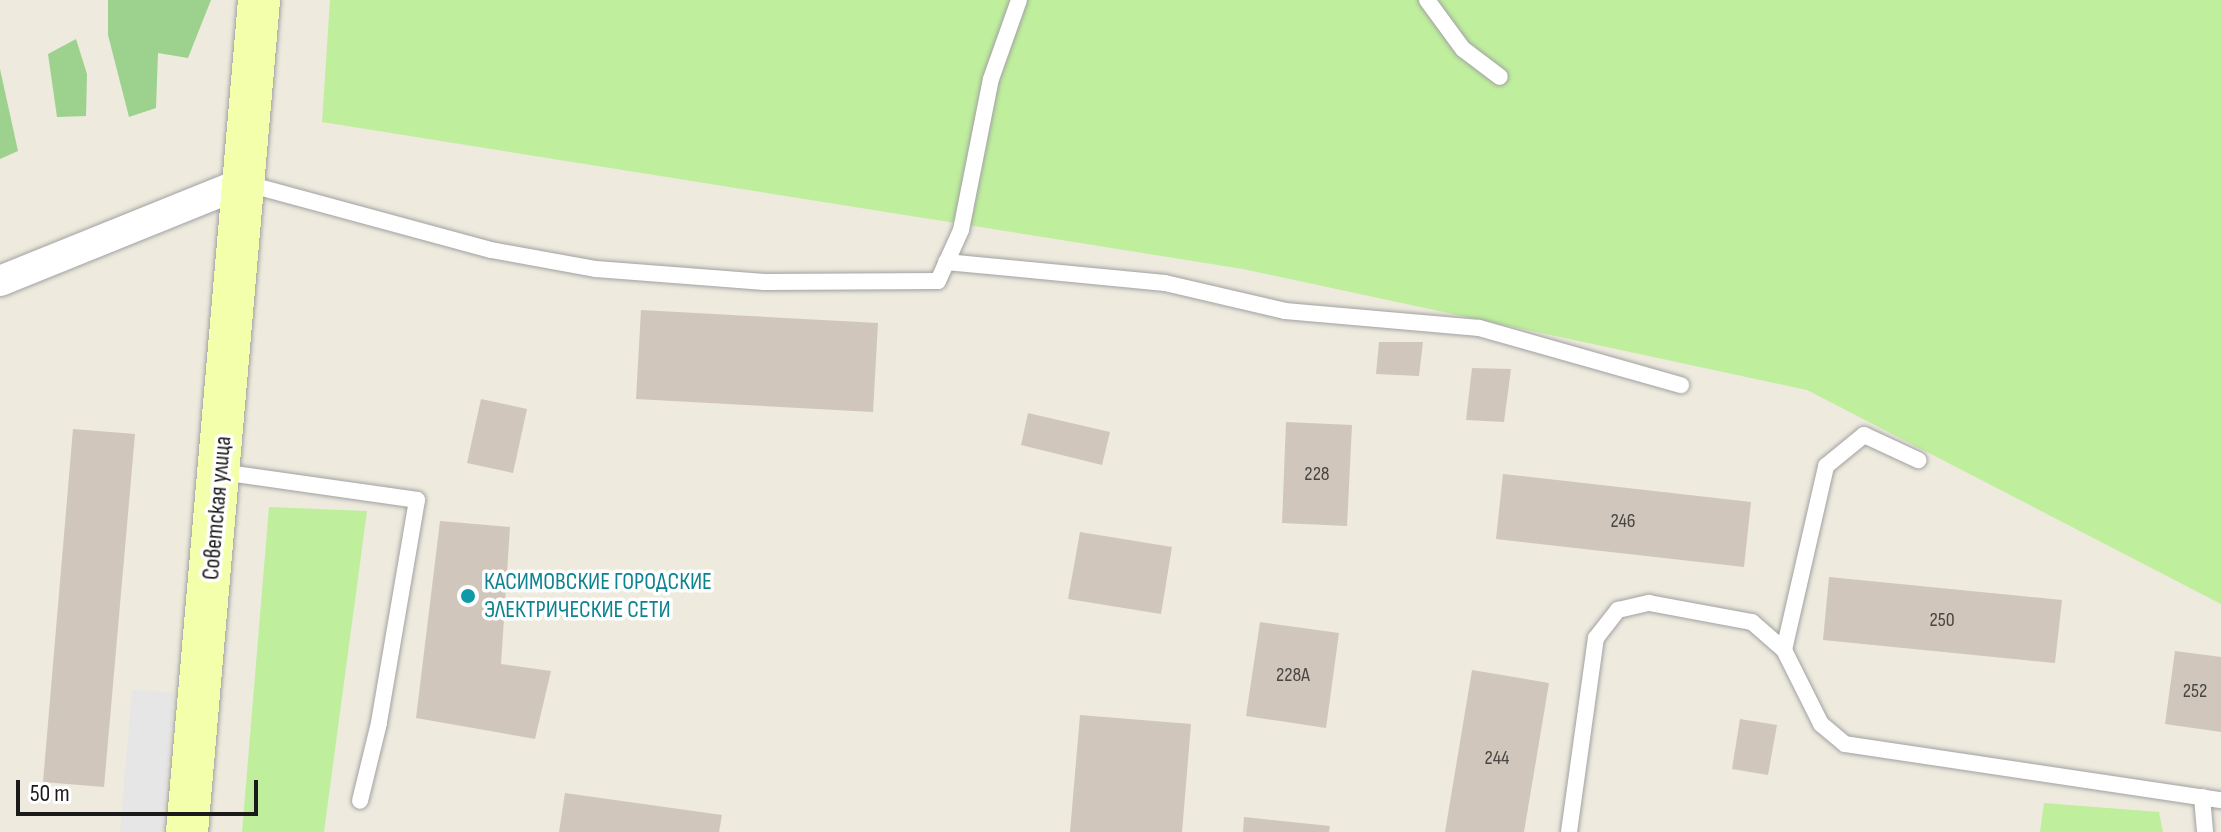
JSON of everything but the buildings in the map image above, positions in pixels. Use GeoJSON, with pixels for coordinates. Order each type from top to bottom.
{"type":"FeatureCollection","features":[{"type":"Feature","properties":{"kind":"main road","name":"Советская улица"},"geometry":{"type":"LineString","coordinates":[[187,832],[221,472],[259,0]]}},
{"type":"Feature","properties":{"kind":"street"},"geometry":{"type":"LineString","coordinates":[[0,281],[242,183]]}},
{"type":"Feature","properties":{"kind":"lane"},"geometry":{"type":"LineString","coordinates":[[242,183],[491,250],[596,269],[765,282],[938,281],[961,230],[991,79],[1019,0]]}},
{"type":"Feature","properties":{"kind":"lane"},"geometry":{"type":"LineString","coordinates":[[1427,0],[1463,49],[1500,77]]}},
{"type":"Feature","properties":{"kind":"lane"},"geometry":{"type":"LineString","coordinates":[[946,262],[1165,283],[1285,311],[1479,328],[1681,385]]}},
{"type":"Feature","properties":{"kind":"lane"},"geometry":{"type":"LineString","coordinates":[[1784,650],[1826,466],[1864,435],[1918,460]]}},
{"type":"Feature","properties":{"kind":"lane"},"geometry":{"type":"LineString","coordinates":[[221,472],[417,500],[379,723],[360,801]]}},
{"type":"Feature","properties":{"kind":"lane"},"geometry":{"type":"LineString","coordinates":[[1569,832],[1596,638],[1618,610],[1649,603],[1752,622],[1784,650],[1821,724],[1845,744],[2221,800]]}},
{"type":"Feature","properties":{"kind":"lane"},"geometry":{"type":"LineString","coordinates":[[2202,797],[2205,832]]}},
{"type":"Feature","properties":{"kind":"green space"},"geometry":{"type":"Polygon","coordinates":[[[108,0],[211,0],[188,58],[158,53],[156,108],[129,117],[108,35],[108,0]]]}},
{"type":"Feature","properties":{"kind":"green space"},"geometry":{"type":"Polygon","coordinates":[[[330,0],[2221,0],[2221,604],[1807,390],[1243,269],[322,122],[330,0]]]}},
{"type":"Feature","properties":{"kind":"green space"},"geometry":{"type":"Polygon","coordinates":[[[76,39],[87,74],[86,116],[57,117],[48,54],[76,39]]]}},
{"type":"Feature","properties":{"kind":"green space"},"geometry":{"type":"Polygon","coordinates":[[[0,69],[18,151],[0,159],[0,69]]]}},
{"type":"Feature","properties":{"kind":"green space"},"geometry":{"type":"Polygon","coordinates":[[[269,507],[367,511],[324,832],[242,832],[269,507]]]}},
{"type":"Feature","properties":{"kind":"green space"},"geometry":{"type":"Polygon","coordinates":[[[2044,803],[2159,812],[2163,832],[2040,832],[2044,803]]]}},
{"type":"Feature","properties":{"kind":"shaded area"},"geometry":{"type":"Polygon","coordinates":[[[132,690],[174,692],[162,832],[120,832],[132,690]]]}},
{"type":"Feature","properties":{"kind":"place","name":"КАСИМОВСКИЕ ГОРОДСКИЕ ЭЛЕКТРИЧЕСКИЕ СЕТИ"},"geometry":{"type":"Point","coordinates":[468,596]}}]}
